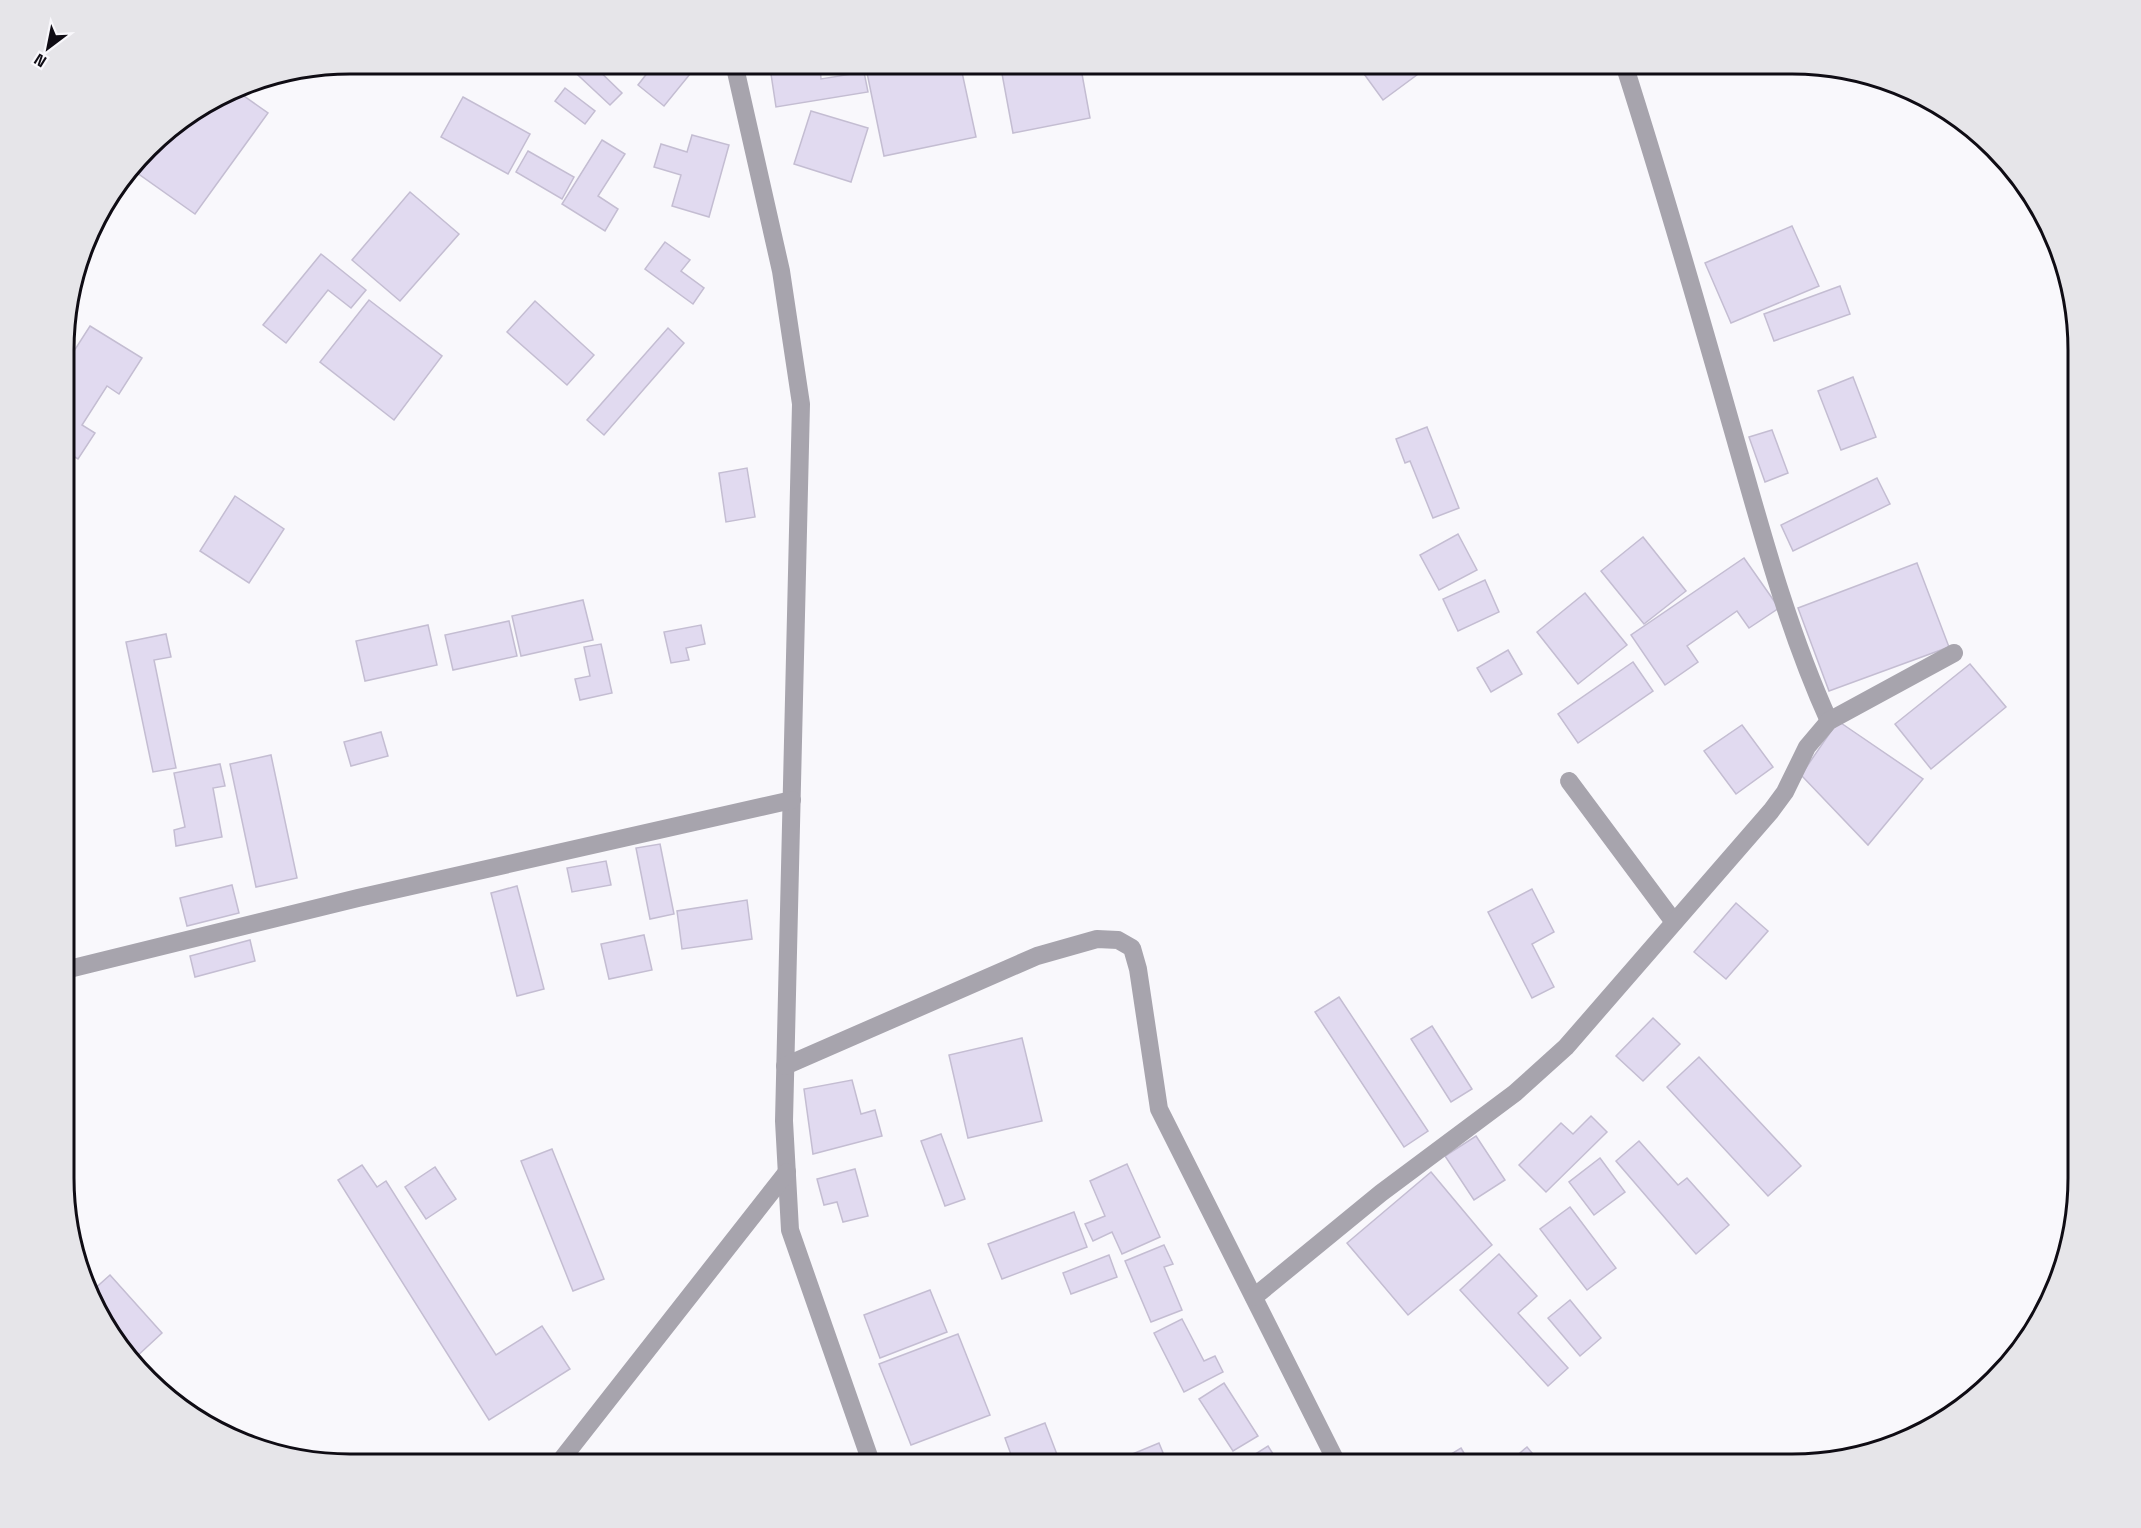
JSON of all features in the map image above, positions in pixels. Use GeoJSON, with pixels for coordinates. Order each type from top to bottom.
{"type":"FeatureCollection","features":[{"type":"Feature","properties":{"kind":"street"},"geometry":{"type":"LineString","coordinates":[[736,74],[781,271],[801,404],[785,1066],[790,1230],[868,1454]]}},
{"type":"Feature","properties":{"kind":"street"},"geometry":{"type":"LineString","coordinates":[[1627,74],[1667,200],[1774,573],[1807,672],[1829,721]]}},
{"type":"Feature","properties":{"kind":"street"},"geometry":{"type":"LineString","coordinates":[[1254,1298],[1381,1193],[1515,1093],[1566,1047],[1771,812],[1785,792],[1807,747],[1829,721],[1954,654]]}},
{"type":"Feature","properties":{"kind":"street"},"geometry":{"type":"LineString","coordinates":[[1569,781],[1674,922]]}},
{"type":"Feature","properties":{"kind":"street"},"geometry":{"type":"LineString","coordinates":[[74,968],[358,898],[792,800]]}},
{"type":"Feature","properties":{"kind":"street"},"geometry":{"type":"LineString","coordinates":[[785,1066],[1037,956],[1097,939],[1119,940],[1132,948],[1138,969],[1159,1109],[1332,1454]]}},
{"type":"Feature","properties":{"kind":"street"},"geometry":{"type":"LineString","coordinates":[[566,1454],[787,1172]]}},
{"type":"Feature","properties":{"kind":"building"},"geometry":{"type":"Polygon","coordinates":[[[577,74],[602,74],[622,93],[610,105],[577,74]]]}},
{"type":"Feature","properties":{"kind":"building"},"geometry":{"type":"Polygon","coordinates":[[[646,74],[690,74],[664,106],[638,85],[646,74]]]}},
{"type":"Feature","properties":{"kind":"building"},"geometry":{"type":"Polygon","coordinates":[[[771,74],[821,74],[821,79],[864,74],[868,92],[776,107],[771,74]]]}},
{"type":"Feature","properties":{"kind":"building"},"geometry":{"type":"Polygon","coordinates":[[[867,74],[962,74],[976,137],[884,156],[867,74]]]}},
{"type":"Feature","properties":{"kind":"building"},"geometry":{"type":"Polygon","coordinates":[[[1002,74],[1082,74],[1090,118],[1013,133],[1002,74]]]}},
{"type":"Feature","properties":{"kind":"building"},"geometry":{"type":"Polygon","coordinates":[[[1364,74],[1418,74],[1383,100],[1364,74]]]}},
{"type":"Feature","properties":{"kind":"building"},"geometry":{"type":"Polygon","coordinates":[[[565,88],[595,111],[585,124],[555,101],[565,88]]]}},
{"type":"Feature","properties":{"kind":"building"},"geometry":{"type":"Polygon","coordinates":[[[243,95],[268,113],[195,214],[138,173],[154,154],[196,120],[243,95]]]}},
{"type":"Feature","properties":{"kind":"building"},"geometry":{"type":"Polygon","coordinates":[[[463,97],[530,134],[508,174],[441,137],[463,97]]]}},
{"type":"Feature","properties":{"kind":"building"},"geometry":{"type":"Polygon","coordinates":[[[811,111],[868,128],[851,182],[794,164],[811,111]]]}},
{"type":"Feature","properties":{"kind":"building"},"geometry":{"type":"Polygon","coordinates":[[[692,135],[729,145],[709,217],[672,206],[681,175],[654,167],[661,144],[687,152],[692,135]]]}},
{"type":"Feature","properties":{"kind":"building"},"geometry":{"type":"Polygon","coordinates":[[[602,140],[625,154],[598,196],[618,209],[605,231],[562,204],[602,140]]]}},
{"type":"Feature","properties":{"kind":"building"},"geometry":{"type":"Polygon","coordinates":[[[528,151],[574,177],[562,199],[516,172],[528,151]]]}},
{"type":"Feature","properties":{"kind":"building"},"geometry":{"type":"Polygon","coordinates":[[[410,192],[459,234],[400,301],[352,260],[410,192]]]}},
{"type":"Feature","properties":{"kind":"building"},"geometry":{"type":"Polygon","coordinates":[[[1792,226],[1819,286],[1731,323],[1705,263],[1792,226]]]}},
{"type":"Feature","properties":{"kind":"building"},"geometry":{"type":"Polygon","coordinates":[[[665,242],[690,260],[681,271],[704,288],[693,304],[645,269],[665,242]]]}},
{"type":"Feature","properties":{"kind":"building"},"geometry":{"type":"Polygon","coordinates":[[[321,254],[366,290],[351,308],[328,290],[286,343],[263,325],[321,254]]]}},
{"type":"Feature","properties":{"kind":"building"},"geometry":{"type":"Polygon","coordinates":[[[1840,286],[1850,314],[1774,341],[1764,314],[1840,286]]]}},
{"type":"Feature","properties":{"kind":"building"},"geometry":{"type":"Polygon","coordinates":[[[369,300],[442,356],[394,420],[320,362],[369,300]]]}},
{"type":"Feature","properties":{"kind":"building"},"geometry":{"type":"Polygon","coordinates":[[[535,301],[594,355],[567,385],[507,332],[535,301]]]}},
{"type":"Feature","properties":{"kind":"building"},"geometry":{"type":"Polygon","coordinates":[[[90,326],[142,358],[119,394],[107,386],[82,425],[95,433],[78,459],[74,457],[74,351],[90,326]]]}},
{"type":"Feature","properties":{"kind":"building"},"geometry":{"type":"Polygon","coordinates":[[[668,328],[684,343],[604,435],[587,420],[668,328]]]}},
{"type":"Feature","properties":{"kind":"building"},"geometry":{"type":"Polygon","coordinates":[[[1853,377],[1876,437],[1841,450],[1818,391],[1853,377]]]}},
{"type":"Feature","properties":{"kind":"building"},"geometry":{"type":"Polygon","coordinates":[[[1427,427],[1459,508],[1433,518],[1410,461],[1405,463],[1396,439],[1427,427]]]}},
{"type":"Feature","properties":{"kind":"building"},"geometry":{"type":"Polygon","coordinates":[[[1772,430],[1788,473],[1765,482],[1749,437],[1772,430]]]}},
{"type":"Feature","properties":{"kind":"building"},"geometry":{"type":"Polygon","coordinates":[[[747,468],[755,517],[726,522],[719,473],[747,468]]]}},
{"type":"Feature","properties":{"kind":"building"},"geometry":{"type":"Polygon","coordinates":[[[1877,478],[1890,504],[1793,551],[1781,525],[1877,478]]]}},
{"type":"Feature","properties":{"kind":"building"},"geometry":{"type":"Polygon","coordinates":[[[235,496],[284,529],[249,583],[200,551],[235,496]]]}},
{"type":"Feature","properties":{"kind":"building"},"geometry":{"type":"Polygon","coordinates":[[[1458,534],[1477,570],[1439,590],[1420,555],[1458,534]]]}},
{"type":"Feature","properties":{"kind":"building"},"geometry":{"type":"Polygon","coordinates":[[[1643,537],[1686,591],[1644,624],[1601,571],[1643,537]]]}},
{"type":"Feature","properties":{"kind":"building"},"geometry":{"type":"Polygon","coordinates":[[[1744,558],[1779,608],[1749,628],[1737,611],[1687,646],[1698,662],[1665,685],[1631,635],[1744,558]]]}},
{"type":"Feature","properties":{"kind":"building"},"geometry":{"type":"Polygon","coordinates":[[[1917,563],[1949,647],[1829,691],[1798,608],[1917,563]]]}},
{"type":"Feature","properties":{"kind":"building"},"geometry":{"type":"Polygon","coordinates":[[[1485,580],[1499,612],[1458,631],[1443,599],[1485,580]]]}},
{"type":"Feature","properties":{"kind":"building"},"geometry":{"type":"Polygon","coordinates":[[[1585,593],[1627,645],[1578,684],[1537,632],[1585,593]]]}},
{"type":"Feature","properties":{"kind":"building"},"geometry":{"type":"Polygon","coordinates":[[[583,600],[593,640],[521,656],[512,616],[583,600]]]}},
{"type":"Feature","properties":{"kind":"building"},"geometry":{"type":"Polygon","coordinates":[[[509,621],[517,656],[453,670],[445,635],[509,621]]]}},
{"type":"Feature","properties":{"kind":"building"},"geometry":{"type":"Polygon","coordinates":[[[428,625],[437,665],[365,681],[356,641],[428,625]]]}},
{"type":"Feature","properties":{"kind":"building"},"geometry":{"type":"Polygon","coordinates":[[[701,625],[705,644],[686,648],[689,660],[671,663],[664,632],[701,625]]]}},
{"type":"Feature","properties":{"kind":"building"},"geometry":{"type":"Polygon","coordinates":[[[166,634],[171,657],[154,660],[176,768],[153,772],[126,642],[166,634]]]}},
{"type":"Feature","properties":{"kind":"building"},"geometry":{"type":"Polygon","coordinates":[[[601,644],[612,693],[580,700],[575,679],[590,676],[584,647],[601,644]]]}},
{"type":"Feature","properties":{"kind":"building"},"geometry":{"type":"Polygon","coordinates":[[[1508,650],[1522,674],[1491,692],[1477,668],[1508,650]]]}},
{"type":"Feature","properties":{"kind":"building"},"geometry":{"type":"Polygon","coordinates":[[[1633,662],[1653,691],[1578,743],[1558,714],[1633,662]]]}},
{"type":"Feature","properties":{"kind":"building"},"geometry":{"type":"Polygon","coordinates":[[[1970,664],[2006,707],[1931,769],[1895,724],[1970,664]]]}},
{"type":"Feature","properties":{"kind":"building"},"geometry":{"type":"Polygon","coordinates":[[[1838,721],[1923,779],[1868,845],[1801,775],[1838,721]]]}},
{"type":"Feature","properties":{"kind":"building"},"geometry":{"type":"Polygon","coordinates":[[[1742,725],[1773,767],[1736,794],[1704,751],[1742,725]]]}},
{"type":"Feature","properties":{"kind":"building"},"geometry":{"type":"Polygon","coordinates":[[[381,732],[388,756],[351,766],[344,742],[381,732]]]}},
{"type":"Feature","properties":{"kind":"building"},"geometry":{"type":"Polygon","coordinates":[[[271,755],[297,878],[256,887],[230,764],[271,755]]]}},
{"type":"Feature","properties":{"kind":"building"},"geometry":{"type":"Polygon","coordinates":[[[220,764],[225,786],[213,788],[222,837],[176,846],[174,830],[185,827],[174,773],[220,764]]]}},
{"type":"Feature","properties":{"kind":"building"},"geometry":{"type":"Polygon","coordinates":[[[660,844],[674,914],[650,919],[636,848],[660,844]]]}},
{"type":"Feature","properties":{"kind":"building"},"geometry":{"type":"Polygon","coordinates":[[[606,861],[611,885],[572,892],[567,868],[606,861]]]}},
{"type":"Feature","properties":{"kind":"building"},"geometry":{"type":"Polygon","coordinates":[[[232,885],[239,913],[187,926],[180,898],[232,885]]]}},
{"type":"Feature","properties":{"kind":"building"},"geometry":{"type":"Polygon","coordinates":[[[517,886],[544,989],[517,996],[491,893],[517,886]]]}},
{"type":"Feature","properties":{"kind":"building"},"geometry":{"type":"Polygon","coordinates":[[[1532,889],[1554,932],[1532,944],[1554,987],[1532,998],[1488,912],[1532,889]]]}},
{"type":"Feature","properties":{"kind":"building"},"geometry":{"type":"Polygon","coordinates":[[[747,900],[752,939],[682,949],[677,911],[747,900]]]}},
{"type":"Feature","properties":{"kind":"building"},"geometry":{"type":"Polygon","coordinates":[[[1736,903],[1768,931],[1726,979],[1694,952],[1736,903]]]}},
{"type":"Feature","properties":{"kind":"building"},"geometry":{"type":"Polygon","coordinates":[[[644,935],[652,970],[609,979],[601,944],[644,935]]]}},
{"type":"Feature","properties":{"kind":"building"},"geometry":{"type":"Polygon","coordinates":[[[250,940],[255,961],[195,977],[190,956],[250,940]]]}},
{"type":"Feature","properties":{"kind":"building"},"geometry":{"type":"Polygon","coordinates":[[[1339,997],[1428,1131],[1404,1147],[1315,1012],[1339,997]]]}},
{"type":"Feature","properties":{"kind":"building"},"geometry":{"type":"Polygon","coordinates":[[[1653,1018],[1680,1044],[1643,1081],[1616,1056],[1653,1018]]]}},
{"type":"Feature","properties":{"kind":"building"},"geometry":{"type":"Polygon","coordinates":[[[1432,1026],[1472,1089],[1451,1102],[1411,1039],[1432,1026]]]}},
{"type":"Feature","properties":{"kind":"building"},"geometry":{"type":"Polygon","coordinates":[[[1022,1038],[1042,1121],[968,1138],[949,1055],[1022,1038]]]}},
{"type":"Feature","properties":{"kind":"building"},"geometry":{"type":"Polygon","coordinates":[[[1699,1057],[1801,1166],[1768,1196],[1667,1087],[1699,1057]]]}},
{"type":"Feature","properties":{"kind":"building"},"geometry":{"type":"Polygon","coordinates":[[[852,1080],[861,1114],[875,1110],[882,1136],[813,1154],[804,1089],[852,1080]]]}},
{"type":"Feature","properties":{"kind":"building"},"geometry":{"type":"Polygon","coordinates":[[[1591,1116],[1607,1132],[1546,1192],[1519,1165],[1561,1123],[1573,1134],[1591,1116]]]}},
{"type":"Feature","properties":{"kind":"building"},"geometry":{"type":"Polygon","coordinates":[[[941,1134],[965,1199],[945,1206],[921,1141],[941,1134]]]}},
{"type":"Feature","properties":{"kind":"building"},"geometry":{"type":"Polygon","coordinates":[[[1476,1136],[1505,1180],[1474,1200],[1445,1156],[1476,1136]]]}},
{"type":"Feature","properties":{"kind":"building"},"geometry":{"type":"Polygon","coordinates":[[[1639,1141],[1678,1185],[1687,1178],[1729,1225],[1696,1254],[1616,1161],[1639,1141]]]}},
{"type":"Feature","properties":{"kind":"building"},"geometry":{"type":"Polygon","coordinates":[[[552,1149],[604,1279],[573,1291],[521,1161],[552,1149]]]}},
{"type":"Feature","properties":{"kind":"building"},"geometry":{"type":"Polygon","coordinates":[[[1600,1158],[1625,1192],[1594,1215],[1569,1182],[1600,1158]]]}},
{"type":"Feature","properties":{"kind":"building"},"geometry":{"type":"Polygon","coordinates":[[[1127,1164],[1160,1237],[1122,1254],[1112,1232],[1093,1241],[1085,1224],[1105,1216],[1090,1181],[1127,1164]]]}},
{"type":"Feature","properties":{"kind":"building"},"geometry":{"type":"Polygon","coordinates":[[[362,1165],[377,1187],[386,1181],[496,1355],[542,1326],[570,1369],[489,1420],[338,1180],[362,1165]]]}},
{"type":"Feature","properties":{"kind":"building"},"geometry":{"type":"Polygon","coordinates":[[[435,1167],[456,1199],[426,1219],[405,1187],[435,1167]]]}},
{"type":"Feature","properties":{"kind":"building"},"geometry":{"type":"Polygon","coordinates":[[[855,1169],[868,1216],[843,1222],[837,1202],[824,1205],[817,1179],[855,1169]]]}},
{"type":"Feature","properties":{"kind":"building"},"geometry":{"type":"Polygon","coordinates":[[[1431,1172],[1492,1245],[1408,1315],[1347,1243],[1431,1172]]]}},
{"type":"Feature","properties":{"kind":"building"},"geometry":{"type":"Polygon","coordinates":[[[1570,1207],[1616,1268],[1587,1290],[1540,1229],[1570,1207]]]}},
{"type":"Feature","properties":{"kind":"building"},"geometry":{"type":"Polygon","coordinates":[[[1074,1212],[1087,1247],[1002,1279],[988,1244],[1074,1212]]]}},
{"type":"Feature","properties":{"kind":"building"},"geometry":{"type":"Polygon","coordinates":[[[1164,1245],[1173,1264],[1164,1267],[1182,1310],[1151,1322],[1125,1261],[1164,1245]]]}},
{"type":"Feature","properties":{"kind":"building"},"geometry":{"type":"Polygon","coordinates":[[[1499,1254],[1537,1296],[1518,1313],[1568,1368],[1548,1386],[1460,1290],[1499,1254]]]}},
{"type":"Feature","properties":{"kind":"building"},"geometry":{"type":"Polygon","coordinates":[[[1109,1255],[1117,1277],[1071,1294],[1063,1273],[1109,1255]]]}},
{"type":"Feature","properties":{"kind":"building"},"geometry":{"type":"Polygon","coordinates":[[[110,1275],[162,1333],[138,1355],[120,1332],[96,1287],[110,1275]]]}},
{"type":"Feature","properties":{"kind":"building"},"geometry":{"type":"Polygon","coordinates":[[[930,1290],[947,1332],[880,1358],[864,1315],[930,1290]]]}},
{"type":"Feature","properties":{"kind":"building"},"geometry":{"type":"Polygon","coordinates":[[[1570,1300],[1601,1338],[1580,1356],[1548,1318],[1570,1300]]]}},
{"type":"Feature","properties":{"kind":"building"},"geometry":{"type":"Polygon","coordinates":[[[1182,1319],[1204,1361],[1215,1356],[1223,1372],[1184,1392],[1154,1333],[1182,1319]]]}},
{"type":"Feature","properties":{"kind":"building"},"geometry":{"type":"Polygon","coordinates":[[[958,1334],[990,1415],[911,1445],[879,1364],[958,1334]]]}},
{"type":"Feature","properties":{"kind":"building"},"geometry":{"type":"Polygon","coordinates":[[[1224,1383],[1258,1436],[1233,1451],[1199,1399],[1224,1383]]]}},
{"type":"Feature","properties":{"kind":"building"},"geometry":{"type":"Polygon","coordinates":[[[1045,1423],[1057,1454],[1011,1454],[1005,1438],[1045,1423]]]}},
{"type":"Feature","properties":{"kind":"building"},"geometry":{"type":"Polygon","coordinates":[[[1159,1443],[1164,1454],[1132,1454],[1159,1443]]]}},
{"type":"Feature","properties":{"kind":"building"},"geometry":{"type":"Polygon","coordinates":[[[1268,1446],[1273,1454],[1255,1454],[1268,1446]]]}},
{"type":"Feature","properties":{"kind":"building"},"geometry":{"type":"Polygon","coordinates":[[[1527,1447],[1533,1454],[1519,1454],[1527,1447]]]}},
{"type":"Feature","properties":{"kind":"building"},"geometry":{"type":"Polygon","coordinates":[[[1461,1448],[1465,1454],[1451,1454],[1461,1448]]]}}]}
